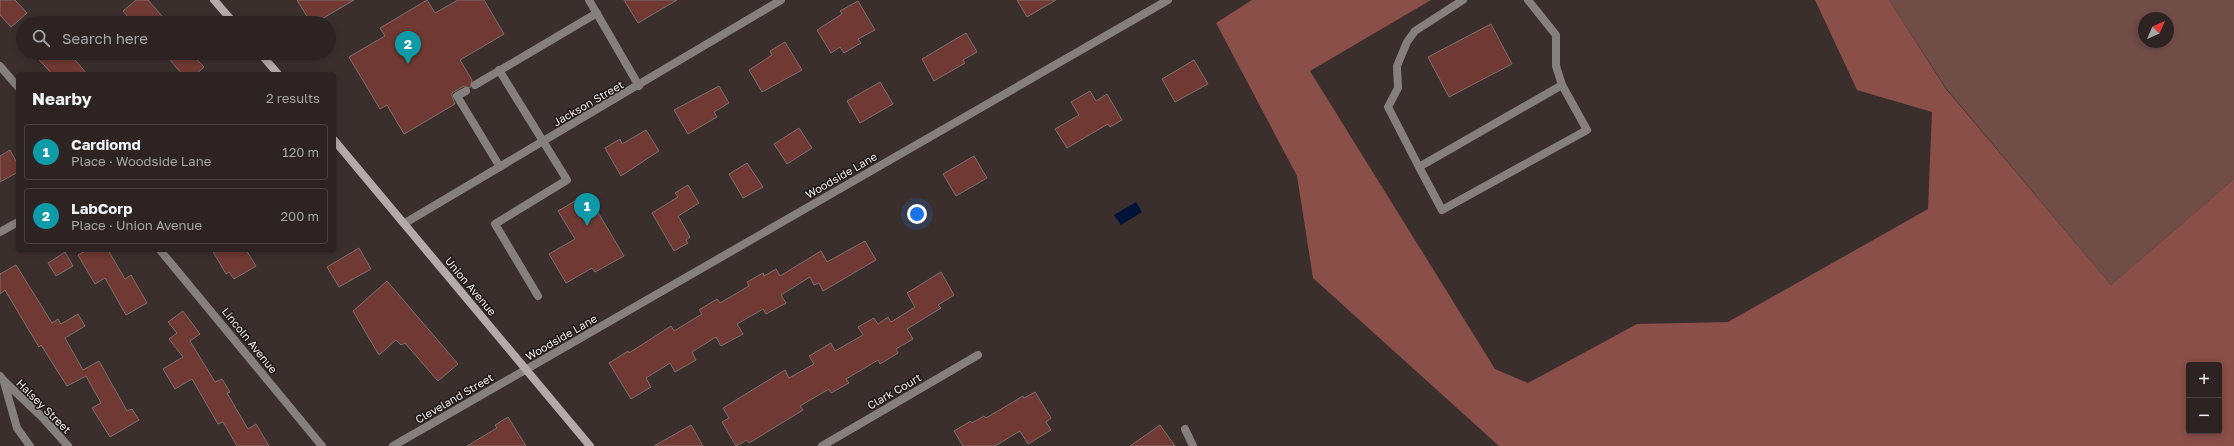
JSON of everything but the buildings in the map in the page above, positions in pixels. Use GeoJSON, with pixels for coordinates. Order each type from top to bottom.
{"type":"FeatureCollection","features":[{"type":"Feature","properties":{"kind":"street"},"geometry":{"type":"LineString","coordinates":[[214,0],[228,16]]}},
{"type":"Feature","properties":{"kind":"street"},"geometry":{"type":"LineString","coordinates":[[589,0],[639,86]]}},
{"type":"Feature","properties":{"kind":"street","name":"Jackson Street"},"geometry":{"type":"LineString","coordinates":[[405,223],[639,86],[781,0]]}},
{"type":"Feature","properties":{"kind":"street","name":"Woodside Lane"},"geometry":{"type":"LineString","coordinates":[[526,370],[1168,0]]}},
{"type":"Feature","properties":{"kind":"street"},"geometry":{"type":"LineString","coordinates":[[1463,0],[1415,31],[1407,42],[1397,66],[1398,88],[1388,107],[1442,210],[1587,130],[1562,85],[1556,66],[1556,35],[1528,0]]}},
{"type":"Feature","properties":{"kind":"street"},"geometry":{"type":"LineString","coordinates":[[475,85],[597,13]]}},
{"type":"Feature","properties":{"kind":"street"},"geometry":{"type":"LineString","coordinates":[[265,60],[274,72]]}},
{"type":"Feature","properties":{"kind":"street"},"geometry":{"type":"LineString","coordinates":[[0,66],[16,85]]}},
{"type":"Feature","properties":{"kind":"street"},"geometry":{"type":"LineString","coordinates":[[499,70],[566,180],[496,224],[538,296]]}},
{"type":"Feature","properties":{"kind":"street"},"geometry":{"type":"LineString","coordinates":[[1419,167],[1562,85]]}},
{"type":"Feature","properties":{"kind":"street"},"geometry":{"type":"LineString","coordinates":[[466,91],[457,96],[500,168]]}},
{"type":"Feature","properties":{"kind":"street","name":"Union Avenue"},"geometry":{"type":"LineString","coordinates":[[336,142],[590,446]]}},
{"type":"Feature","properties":{"kind":"street"},"geometry":{"type":"LineString","coordinates":[[0,232],[16,223]]}},
{"type":"Feature","properties":{"kind":"street","name":"Lincoln Avenue"},"geometry":{"type":"LineString","coordinates":[[162,252],[322,446]]}},
{"type":"Feature","properties":{"kind":"street","name":"Clark Court"},"geometry":{"type":"LineString","coordinates":[[822,446],[978,355]]}},
{"type":"Feature","properties":{"kind":"street","name":"Cleveland Street"},"geometry":{"type":"LineString","coordinates":[[393,446],[526,370]]}},
{"type":"Feature","properties":{"kind":"street","name":"Halsey Street"},"geometry":{"type":"LineString","coordinates":[[2,378],[17,428],[30,446]]}},
{"type":"Feature","properties":{"kind":"street","name":"Halsey Street"},"geometry":{"type":"LineString","coordinates":[[2,378],[42,417],[68,446]]}},
{"type":"Feature","properties":{"kind":"street"},"geometry":{"type":"LineString","coordinates":[[1185,429],[1193,446]]}},
{"type":"Feature","properties":{"kind":"shaded area"},"geometry":{"type":"Polygon","coordinates":[[[1252,0],[1431,0],[1310,71],[1495,369],[1528,383],[1637,324],[1728,322],[1928,209],[1932,112],[1857,90],[1815,0],[1889,0],[1946,89],[2111,285],[2234,179],[2234,446],[1499,446],[1313,278],[1297,176],[1216,23],[1252,0]]]}},
{"type":"Feature","properties":{"kind":"shaded area"},"geometry":{"type":"Polygon","coordinates":[[[1889,0],[2234,0],[2234,179],[2111,285],[1946,88],[1889,0]]]}},
{"type":"Feature","properties":{"kind":"water"},"geometry":{"type":"Polygon","coordinates":[[[1136,202],[1142,212],[1121,225],[1114,215],[1136,202]]]}},
{"type":"Feature","properties":{"kind":"place","name":"LabCorp"},"geometry":{"type":"Point","coordinates":[408,64]}},
{"type":"Feature","properties":{"kind":"place","name":"Cardiomd"},"geometry":{"type":"Point","coordinates":[587,226]}}]}
